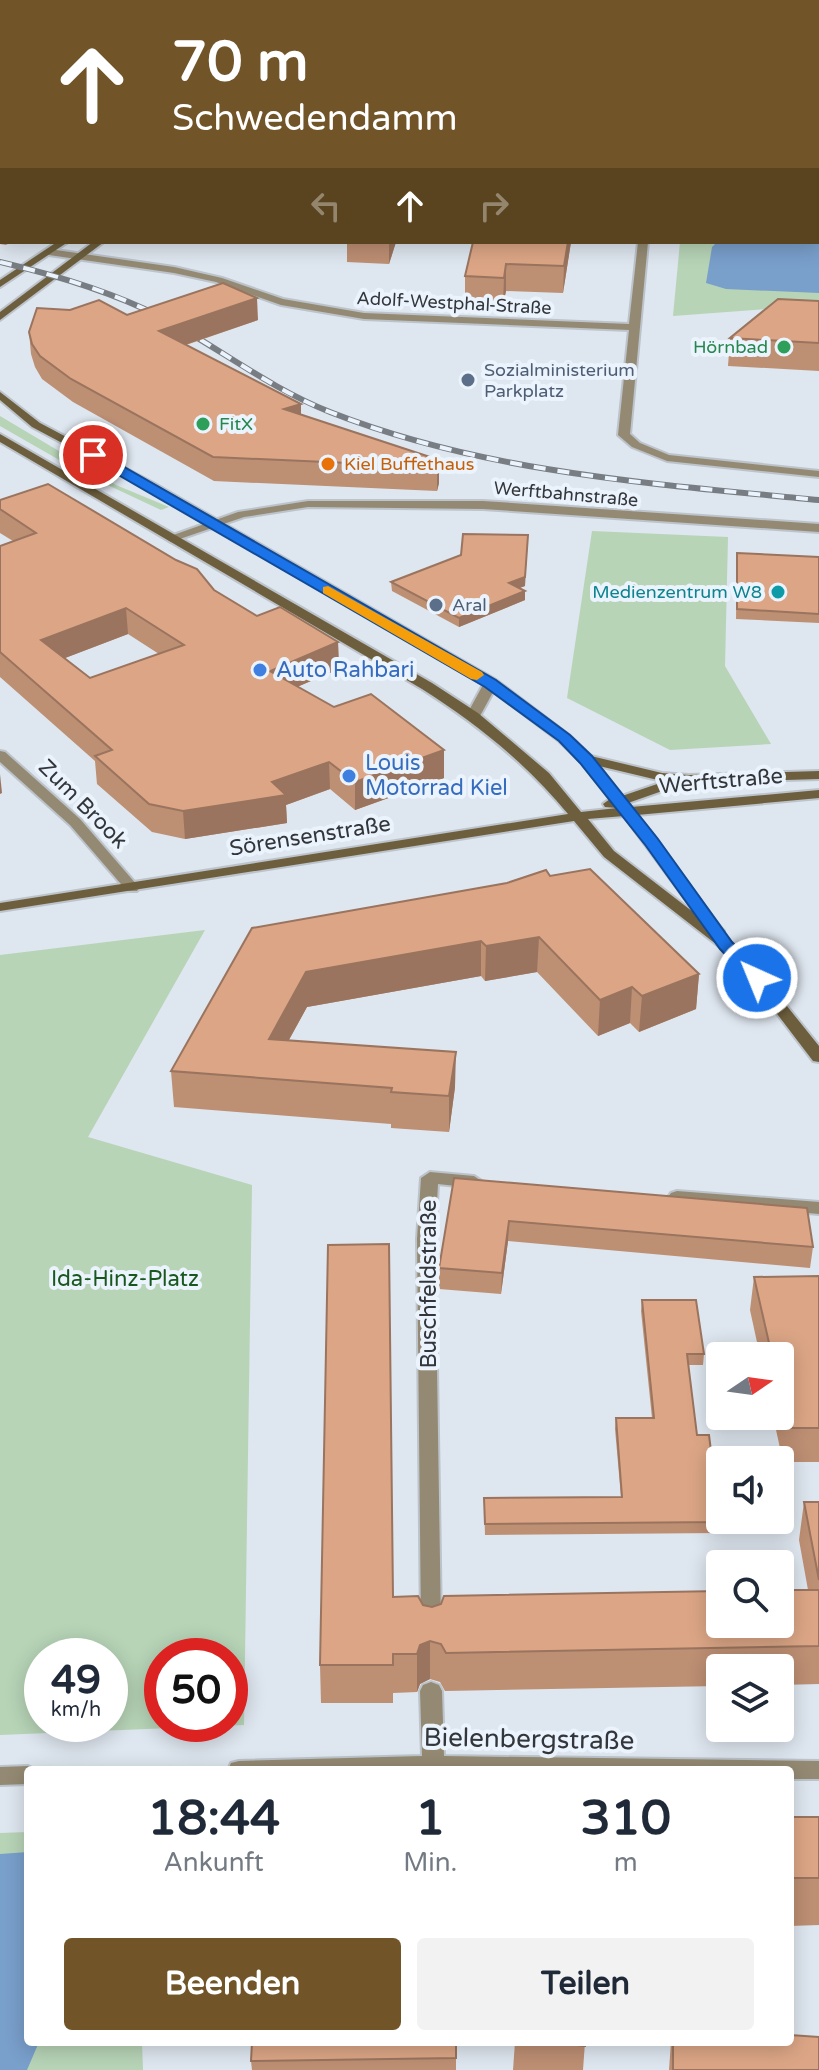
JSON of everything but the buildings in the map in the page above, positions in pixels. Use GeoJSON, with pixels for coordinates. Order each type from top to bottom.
{"type":"FeatureCollection","features":[{"type":"Feature","properties":{"kind":"main road"},"geometry":{"type":"LineString","coordinates":[[0,284],[60,244]]}},
{"type":"Feature","properties":{"kind":"main road"},"geometry":{"type":"LineString","coordinates":[[0,317],[96,244]]}},
{"type":"Feature","properties":{"kind":"main road"},"geometry":{"type":"LineString","coordinates":[[0,395],[36,425],[213,522],[491,683],[564,738],[586,759],[726,945],[757,978],[819,1057]]}},
{"type":"Feature","properties":{"kind":"main road"},"geometry":{"type":"LineString","coordinates":[[0,437],[427,686],[473,716],[544,776],[609,854],[726,945]]}},
{"type":"Feature","properties":{"kind":"main road","name":"Werftstraße"},"geometry":{"type":"LineString","coordinates":[[586,759],[662,777],[689,779],[819,775]]}},
{"type":"Feature","properties":{"kind":"main road","name":"Werftstraße"},"geometry":{"type":"LineString","coordinates":[[623,806],[689,779]]}},
{"type":"Feature","properties":{"kind":"main road","name":"Werftstraße"},"geometry":{"type":"LineString","coordinates":[[623,806],[819,794]]}},
{"type":"Feature","properties":{"kind":"main road","name":"Sörensenstraße"},"geometry":{"type":"LineString","coordinates":[[0,907],[579,816],[623,806]]}},
{"type":"Feature","properties":{"kind":"street"},"geometry":{"type":"LineString","coordinates":[[643,244],[624,435],[636,445],[667,458],[819,474]]}},
{"type":"Feature","properties":{"kind":"street","name":"Adolf-Westphal-Straße"},"geometry":{"type":"LineString","coordinates":[[49,252],[174,270],[219,280],[281,302],[364,316],[634,327]]}},
{"type":"Feature","properties":{"kind":"street","name":"Werftbahnstraße"},"geometry":{"type":"LineString","coordinates":[[171,538],[213,522],[274,507],[308,504],[451,504],[819,528]]}},
{"type":"Feature","properties":{"kind":"street"},"geometry":{"type":"LineString","coordinates":[[473,716],[491,683]]}},
{"type":"Feature","properties":{"kind":"street","name":"Zum Brook"},"geometry":{"type":"LineString","coordinates":[[0,755],[75,822],[132,888]]}},
{"type":"Feature","properties":{"kind":"street","name":"Buschfeldstraße"},"geometry":{"type":"LineString","coordinates":[[431,1635],[426,1239],[430,1178],[492,1183]]}},
{"type":"Feature","properties":{"kind":"street"},"geometry":{"type":"LineString","coordinates":[[663,1196],[819,1208]]}},
{"type":"Feature","properties":{"kind":"street"},"geometry":{"type":"LineString","coordinates":[[431,1691],[433,1765]]}},
{"type":"Feature","properties":{"kind":"street","name":"Bielenbergstraße"},"geometry":{"type":"LineString","coordinates":[[394,1766],[510,1766]]}},
{"type":"Feature","properties":{"kind":"street","name":"Bielenbergstraße"},"geometry":{"type":"LineString","coordinates":[[794,1770],[819,1770]]}},
{"type":"Feature","properties":{"kind":"street"},"geometry":{"type":"LineString","coordinates":[[0,1776],[24,1775]]}},
{"type":"Feature","properties":{"kind":"green space"},"geometry":{"type":"Polygon","coordinates":[[[680,244],[819,244],[819,305],[673,316],[680,244]]]}},
{"type":"Feature","properties":{"kind":"green space"},"geometry":{"type":"Polygon","coordinates":[[[0,416],[116,485],[169,507],[161,510],[82,473],[0,426],[0,416]]]}},
{"type":"Feature","properties":{"kind":"green space"},"geometry":{"type":"Polygon","coordinates":[[[592,531],[728,537],[725,666],[771,744],[670,750],[567,698],[592,531]]]}},
{"type":"Feature","properties":{"kind":"green space","name":"Ida-Hinz-Platz"},"geometry":{"type":"Polygon","coordinates":[[[205,930],[88,1137],[252,1185],[245,1638],[144,1638],[144,1729],[128,1730],[128,1638],[24,1638],[24,1734],[0,1735],[0,955],[205,930]]]}},
{"type":"Feature","properties":{"kind":"green space"},"geometry":{"type":"Polygon","coordinates":[[[24,1832],[24,2046],[142,2046],[143,2070],[0,2070],[0,1833],[24,1832]]]}},
{"type":"Feature","properties":{"kind":"water"},"geometry":{"type":"Polygon","coordinates":[[[715,244],[819,244],[819,293],[726,289],[706,283],[715,244]]]}},
{"type":"Feature","properties":{"kind":"water"},"geometry":{"type":"Polygon","coordinates":[[[24,1852],[24,2046],[37,2046],[27,2070],[0,2070],[0,1854],[24,1852]]]}},
{"type":"Feature","properties":{"kind":"railway"},"geometry":{"type":"LineString","coordinates":[[0,262],[122,299],[161,317],[308,402],[389,433],[449,449],[571,473],[819,500]]}},
{"type":"Feature","properties":{"kind":"slow traffic"},"geometry":{"type":"LineString","coordinates":[[328,590],[477,675]]}},
{"type":"Feature","properties":{"kind":"place","name":"Hörnbad"},"geometry":{"type":"Point","coordinates":[784,347]}},
{"type":"Feature","properties":{"kind":"place","name":"Sozialministerium Parkplatz"},"geometry":{"type":"Point","coordinates":[468,380]}},
{"type":"Feature","properties":{"kind":"place","name":"FitX"},"geometry":{"type":"Point","coordinates":[203,424]}},
{"type":"Feature","properties":{"kind":"place","name":"Kiel Buffethaus"},"geometry":{"type":"Point","coordinates":[328,464]}},
{"type":"Feature","properties":{"kind":"place","name":"Medienzentrum W8"},"geometry":{"type":"Point","coordinates":[778,592]}},
{"type":"Feature","properties":{"kind":"place","name":"Aral"},"geometry":{"type":"Point","coordinates":[436,605]}},
{"type":"Feature","properties":{"kind":"place","name":"Auto Rahbari"},"geometry":{"type":"Point","coordinates":[260,670]}},
{"type":"Feature","properties":{"kind":"place","name":"Louis Motorrad Kiel"},"geometry":{"type":"Point","coordinates":[349,776]}},
{"type":"Feature","properties":{"kind":"route"},"geometry":{"type":"LineString","coordinates":[[93,455],[491,683],[564,738],[586,759],[726,945],[757,978]]}}]}
